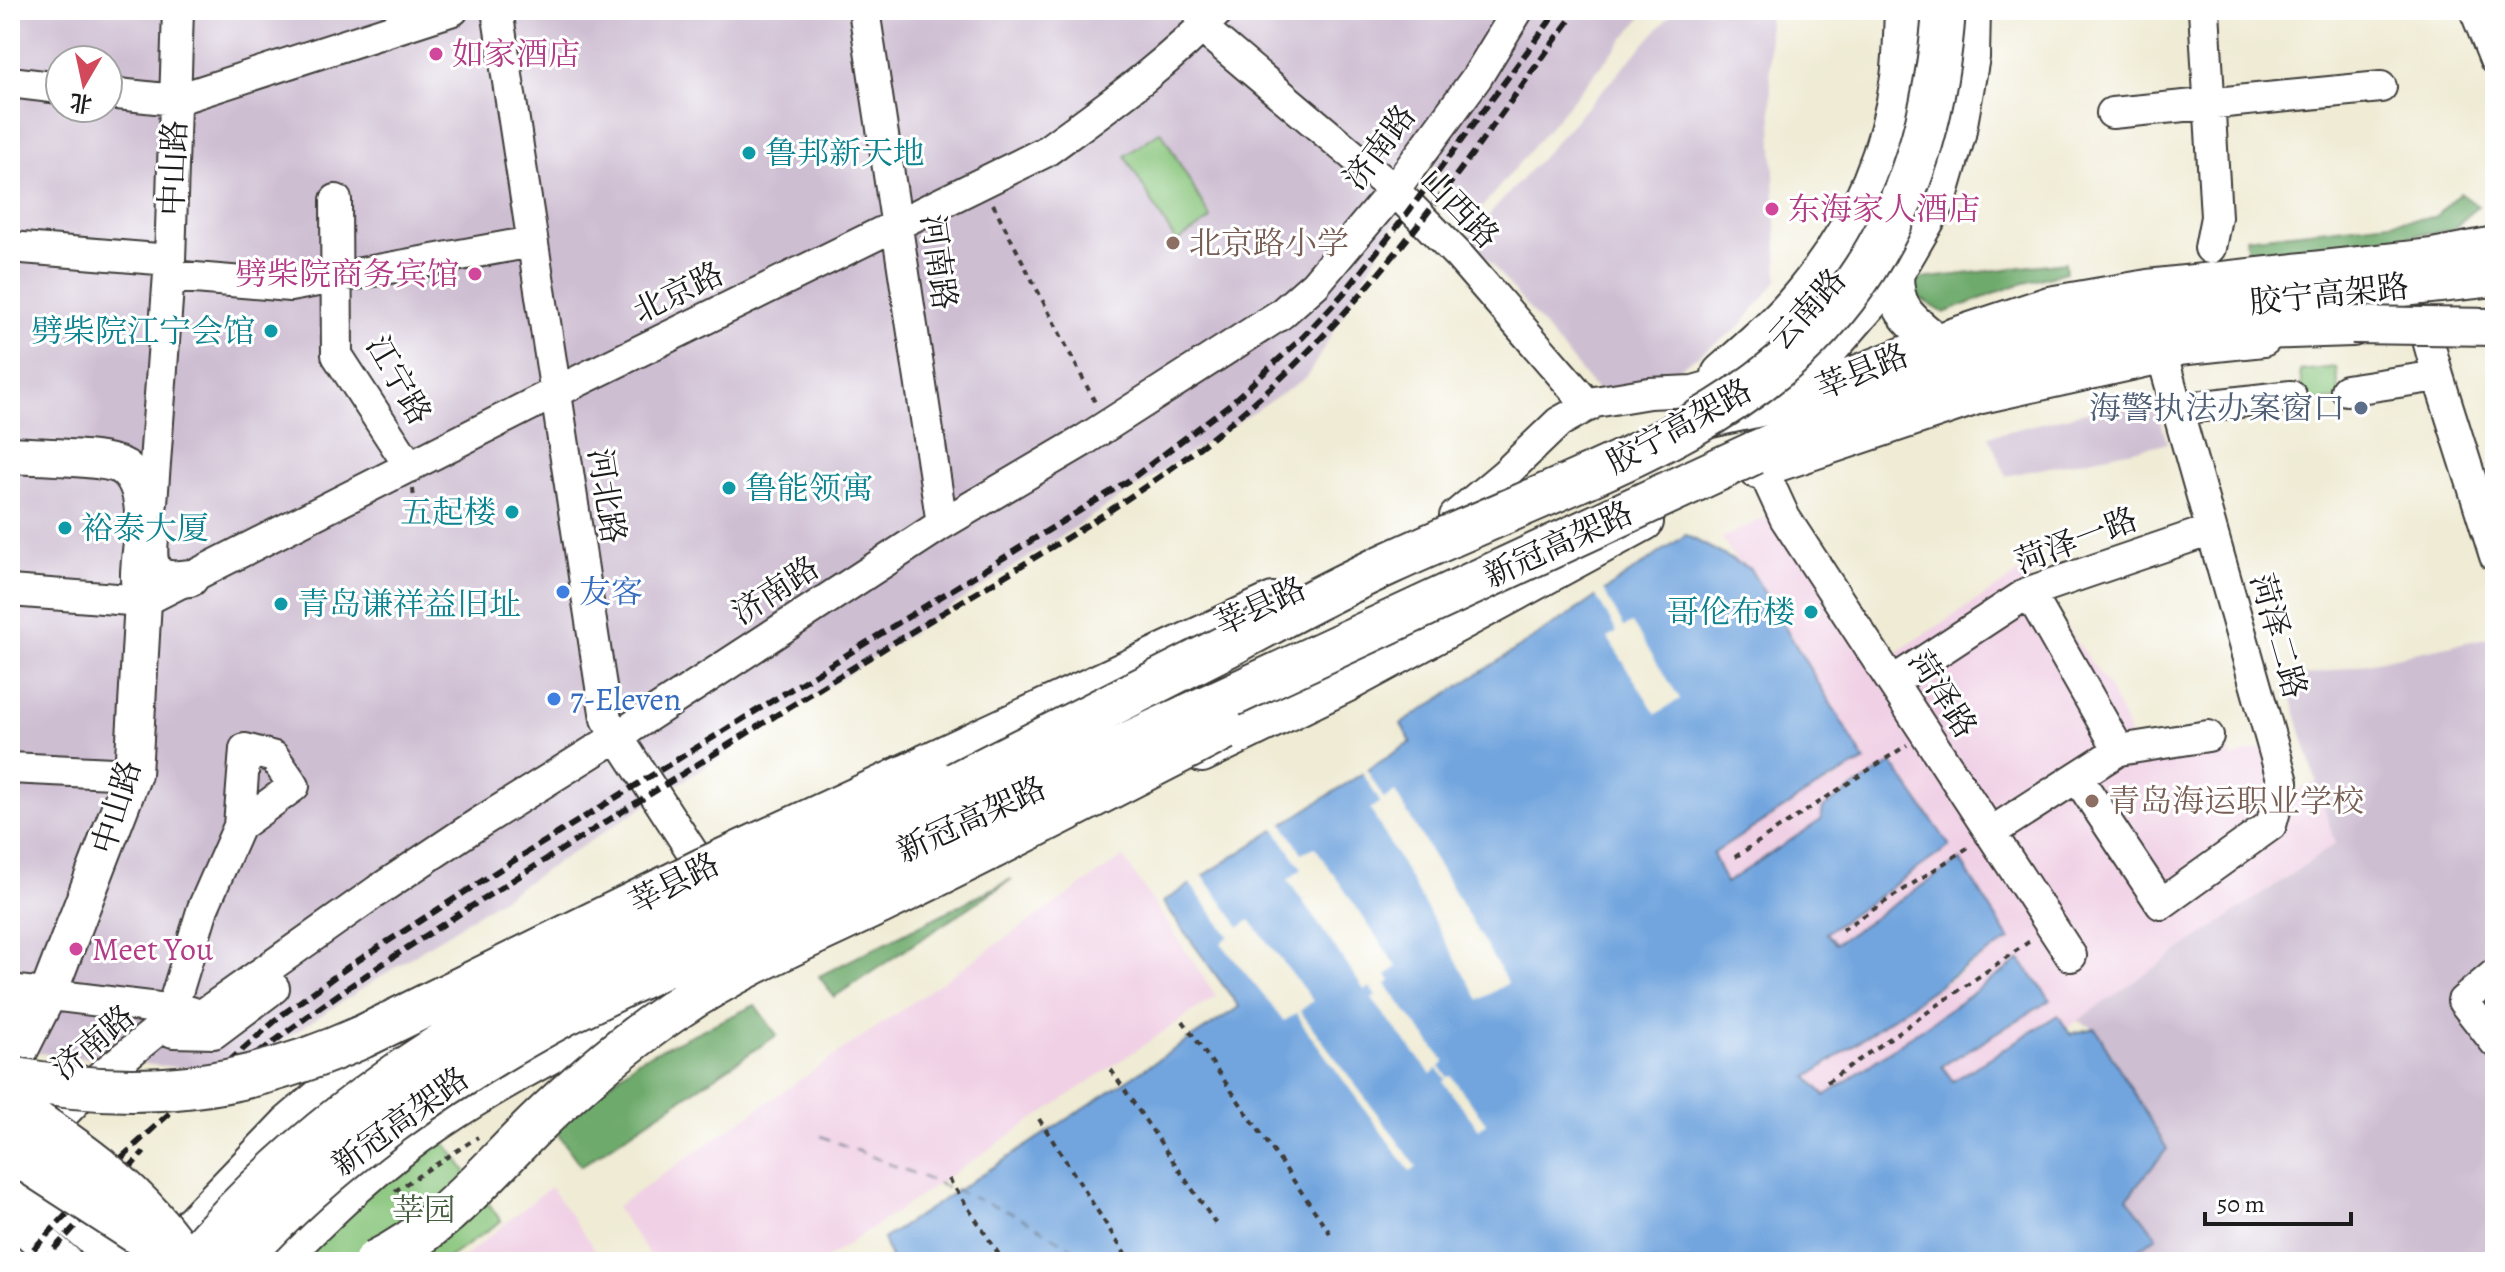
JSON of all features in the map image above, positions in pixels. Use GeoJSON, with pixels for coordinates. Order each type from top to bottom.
{"type":"FeatureCollection","features":[{"type":"Feature","properties":{"kind":"highway"},"geometry":{"type":"LineString","coordinates":[[10,1078],[98,1090],[162,1090],[237,1080],[313,1058],[362,1037],[704,869],[1181,648],[1383,566],[1723,375],[1793,309],[1820,276],[1847,236],[1867,198],[1884,160],[1902,76],[1906,10]]}},
{"type":"Feature","properties":{"kind":"highway","name":"胶宁高架路"},"geometry":{"type":"LineString","coordinates":[[1383,566],[1673,436],[1745,393],[1798,349],[1845,297],[1898,210],[1924,142],[1932,109],[1944,10]]}},
{"type":"Feature","properties":{"kind":"highway","name":"胶宁高架路"},"geometry":{"type":"LineString","coordinates":[[1758,460],[1894,392],[1953,354],[2037,346],[2223,305],[2495,252]]}},
{"type":"Feature","properties":{"kind":"highway"},"geometry":{"type":"LineString","coordinates":[[1953,354],[2221,329],[2352,325]]}},
{"type":"Feature","properties":{"kind":"highway"},"geometry":{"type":"LineString","coordinates":[[375,1262],[405,1246],[437,1223],[564,1098],[653,1025],[699,993],[761,959],[1085,801],[1758,460]]}},
{"type":"Feature","properties":{"kind":"highway","name":"新冠高架路"},"geometry":{"type":"LineString","coordinates":[[237,1262],[301,1197],[393,1121],[486,1059],[565,1014],[1129,743],[1758,460]]}},
{"type":"Feature","properties":{"kind":"highway","name":"新冠高架路"},"geometry":{"type":"LineString","coordinates":[[187,1262],[273,1175],[324,1130],[377,1088],[475,1024],[1383,566]]}},
{"type":"Feature","properties":{"kind":"highway"},"geometry":{"type":"LineString","coordinates":[[10,1105],[98,1167],[130,1194],[162,1228],[187,1262]]}},
{"type":"Feature","properties":{"kind":"highway"},"geometry":{"type":"LineString","coordinates":[[24,1145],[106,1215],[187,1262]]}},
{"type":"Feature","properties":{"kind":"main road","name":"云南路"},"geometry":{"type":"LineString","coordinates":[[1667,430],[1785,338],[1835,285],[1877,217],[1900,154],[1916,89],[1925,10]]}},
{"type":"Feature","properties":{"kind":"main road","name":"云南路"},"geometry":{"type":"LineString","coordinates":[[1674,505],[1783,403],[1895,274],[1938,200],[1957,135],[1971,57],[1972,10]]}},
{"type":"Feature","properties":{"kind":"main road"},"geometry":{"type":"LineString","coordinates":[[1895,274],[1895,293],[1904,315],[1953,354]]}},
{"type":"Feature","properties":{"kind":"main road","name":"莘县路"},"geometry":{"type":"LineString","coordinates":[[277,1262],[371,1174],[436,1123],[545,1056],[758,952],[1155,777],[1350,682],[1758,460],[1977,396],[2162,355],[2178,347],[2495,313]]}},
{"type":"Feature","properties":{"kind":"main road"},"geometry":{"type":"LineString","coordinates":[[2352,325],[2495,327]]}},
{"type":"Feature","properties":{"kind":"main road","name":"莘县路"},"geometry":{"type":"LineString","coordinates":[[155,1262],[288,1124],[356,1066],[485,982],[701,867],[1455,516],[1621,443],[1783,403],[1953,354]]}},
{"type":"Feature","properties":{"kind":"main road"},"geometry":{"type":"LineString","coordinates":[[10,433],[107,439],[131,453],[147,480],[144,492]]}},
{"type":"Feature","properties":{"kind":"main road"},"geometry":{"type":"LineString","coordinates":[[10,455],[107,461],[126,469],[144,492]]}},
{"type":"Feature","properties":{"kind":"main road","name":"中山路"},"geometry":{"type":"LineString","coordinates":[[144,492],[148,561],[154,573],[175,581],[190,578]]}},
{"type":"Feature","properties":{"kind":"main road","name":"中山路"},"geometry":{"type":"LineString","coordinates":[[10,1069],[48,994],[133,774],[143,601],[138,585],[144,492]]}},
{"type":"Feature","properties":{"kind":"main road"},"geometry":{"type":"LineString","coordinates":[[10,1169],[122,1262]]}},
{"type":"Feature","properties":{"kind":"main road"},"geometry":{"type":"LineString","coordinates":[[10,1214],[64,1262]]}},
{"type":"Feature","properties":{"kind":"street","name":"中山路"},"geometry":{"type":"LineString","coordinates":[[144,492],[170,268],[178,10]]}},
{"type":"Feature","properties":{"kind":"street"},"geometry":{"type":"LineString","coordinates":[[124,95],[175,100],[453,10]]}},
{"type":"Feature","properties":{"kind":"street","name":"河北路"},"geometry":{"type":"LineString","coordinates":[[497,10],[554,393],[612,728],[758,952]]}},
{"type":"Feature","properties":{"kind":"street","name":"河南路"},"geometry":{"type":"LineString","coordinates":[[864,10],[940,514]]}},
{"type":"Feature","properties":{"kind":"street","name":"济南路"},"geometry":{"type":"LineString","coordinates":[[940,514],[1083,441],[1281,314],[1315,284],[1387,184],[1497,10]]}},
{"type":"Feature","properties":{"kind":"street","name":"济南路"},"geometry":{"type":"LineString","coordinates":[[10,1122],[78,1081],[142,1022],[202,1015],[612,728],[1271,296],[1306,267],[1387,184],[1477,77],[1518,10]]}},
{"type":"Feature","properties":{"kind":"street"},"geometry":{"type":"LineString","coordinates":[[2204,10],[2216,217],[2210,248]]}},
{"type":"Feature","properties":{"kind":"street","name":"北京路"},"geometry":{"type":"LineString","coordinates":[[143,601],[554,393],[1045,152],[1111,104],[1207,16]]}},
{"type":"Feature","properties":{"kind":"street","name":"山西路"},"geometry":{"type":"LineString","coordinates":[[1207,16],[1387,184],[1459,256],[1589,406]]}},
{"type":"Feature","properties":{"kind":"street"},"geometry":{"type":"LineString","coordinates":[[2484,22],[2495,60]]}},
{"type":"Feature","properties":{"kind":"street"},"geometry":{"type":"LineString","coordinates":[[10,82],[44,86]]}},
{"type":"Feature","properties":{"kind":"street"},"geometry":{"type":"LineString","coordinates":[[2112,113],[2381,87]]}},
{"type":"Feature","properties":{"kind":"street","name":"江宁路"},"geometry":{"type":"LineString","coordinates":[[336,200],[337,355],[410,467]]}},
{"type":"Feature","properties":{"kind":"street"},"geometry":{"type":"LineString","coordinates":[[10,247],[170,268],[228,281],[290,286],[532,242]]}},
{"type":"Feature","properties":{"kind":"street"},"geometry":{"type":"LineString","coordinates":[[2423,322],[2495,556]]}},
{"type":"Feature","properties":{"kind":"street","name":"菏泽二路"},"geometry":{"type":"LineString","coordinates":[[2077,777],[2161,904],[2271,825],[2283,782],[2162,355]]}},
{"type":"Feature","properties":{"kind":"street"},"geometry":{"type":"LineString","coordinates":[[2346,390],[2438,376]]}},
{"type":"Feature","properties":{"kind":"street"},"geometry":{"type":"LineString","coordinates":[[1455,516],[1559,422],[1595,402],[1649,393],[1693,391],[1736,379]]}},
{"type":"Feature","properties":{"kind":"street"},"geometry":{"type":"LineString","coordinates":[[2177,409],[2291,396]]}},
{"type":"Feature","properties":{"kind":"street","name":"菏泽路"},"geometry":{"type":"LineString","coordinates":[[1758,460],[1785,518],[2071,956]]}},
{"type":"Feature","properties":{"kind":"street","name":"菏泽一路"},"geometry":{"type":"LineString","coordinates":[[1892,682],[2029,592],[2211,530]]}},
{"type":"Feature","properties":{"kind":"street"},"geometry":{"type":"LineString","coordinates":[[10,591],[143,601]]}},
{"type":"Feature","properties":{"kind":"street"},"geometry":{"type":"LineString","coordinates":[[2029,592],[2119,750]]}},
{"type":"Feature","properties":{"kind":"street","name":"济南路"},"geometry":{"type":"LineString","coordinates":[[10,1169],[24,1145],[163,1020],[192,1003],[390,862],[612,728]]}},
{"type":"Feature","properties":{"kind":"street"},"geometry":{"type":"LineString","coordinates":[[1990,833],[2119,750],[2208,736]]}},
{"type":"Feature","properties":{"kind":"street"},"geometry":{"type":"LineString","coordinates":[[10,768],[133,774]]}},
{"type":"Feature","properties":{"kind":"street"},"geometry":{"type":"LineString","coordinates":[[163,1020],[203,908],[239,826]]}},
{"type":"Feature","properties":{"kind":"street"},"geometry":{"type":"LineString","coordinates":[[10,990],[48,994],[214,1033],[378,912],[377,891]]}},
{"type":"Feature","properties":{"kind":"street"},"geometry":{"type":"LineString","coordinates":[[2495,974],[2463,1001],[2495,1042]]}},
{"type":"Feature","properties":{"kind":"street"},"geometry":{"type":"LineString","coordinates":[[10,1006],[48,994]]}},
{"type":"Feature","properties":{"kind":"street"},"geometry":{"type":"LineString","coordinates":[[10,1122],[24,1145]]}},
{"type":"Feature","properties":{"kind":"path"},"geometry":{"type":"LineString","coordinates":[[982,184],[1098,408]]}},
{"type":"Feature","properties":{"kind":"path"},"geometry":{"type":"LineString","coordinates":[[410,467],[414,499],[431,532]]}},
{"type":"Feature","properties":{"kind":"path"},"geometry":{"type":"LineString","coordinates":[[1735,857],[1925,733]]}},
{"type":"Feature","properties":{"kind":"path"},"geometry":{"type":"LineString","coordinates":[[1842,930],[1990,833]]}},
{"type":"Feature","properties":{"kind":"path"},"geometry":{"type":"LineString","coordinates":[[1827,1082],[2051,926]]}},
{"type":"Feature","properties":{"kind":"path"},"geometry":{"type":"LineString","coordinates":[[1183,1021],[1332,1236]]}},
{"type":"Feature","properties":{"kind":"path"},"geometry":{"type":"LineString","coordinates":[[1111,1070],[1216,1224]]}},
{"type":"Feature","properties":{"kind":"path"},"geometry":{"type":"LineString","coordinates":[[1039,1119],[1125,1254]]}},
{"type":"Feature","properties":{"kind":"path"},"geometry":{"type":"LineString","coordinates":[[949,1179],[1004,1262]]}},
{"type":"Feature","properties":{"kind":"shaded area"},"geometry":{"type":"Polygon","coordinates":[[[10,10],[1648,10],[1473,218],[1431,161],[1307,377],[232,1073],[10,1050],[10,10]]]}},
{"type":"Feature","properties":{"kind":"shaded area"},"geometry":{"type":"Polygon","coordinates":[[[1675,10],[1768,10],[1778,280],[1740,327],[1615,412],[1469,237],[1675,10]]]}},
{"type":"Feature","properties":{"kind":"shaded area"},"geometry":{"type":"Polygon","coordinates":[[[2154,395],[2167,443],[2006,476],[1989,436],[2154,395]]]}},
{"type":"Feature","properties":{"kind":"shaded area","name":"青岛海运职业学校"},"geometry":{"type":"Polygon","coordinates":[[[1789,506],[1801,517],[1894,654],[2023,571],[2108,686],[2136,747],[2219,724],[2232,758],[2261,748],[2288,795],[2320,780],[2335,844],[2067,1028],[2058,1015],[1953,1082],[1941,1066],[2051,1000],[2020,960],[1825,1096],[1808,1076],[2010,939],[1960,860],[1835,945],[1825,932],[1950,846],[1821,820],[1726,883],[1712,854],[1812,790],[1865,761],[1722,538],[1789,506]]]}},
{"type":"Feature","properties":{"kind":"shaded area"},"geometry":{"type":"Polygon","coordinates":[[[2495,636],[2495,1262],[2175,1262],[2170,1256],[2160,1262],[2119,1262],[2157,1236],[2127,1199],[2166,1149],[2095,1028],[2077,1021],[2335,844],[2286,680],[2495,636]]]}},
{"type":"Feature","properties":{"kind":"shaded area"},"geometry":{"type":"Polygon","coordinates":[[[1123,857],[1216,996],[822,1262],[654,1262],[616,1207],[1123,857]]]}},
{"type":"Feature","properties":{"kind":"shaded area"},"geometry":{"type":"Polygon","coordinates":[[[550,1187],[604,1262],[458,1262],[550,1187]]]}},
{"type":"Feature","properties":{"kind":"green space"},"geometry":{"type":"Polygon","coordinates":[[[1161,131],[1211,219],[1176,242],[1125,156],[1161,131]]]}},
{"type":"Feature","properties":{"kind":"green space"},"geometry":{"type":"Polygon","coordinates":[[[2460,193],[2478,206],[2452,230],[2248,259],[2246,238],[2435,217],[2460,193]]]}},
{"type":"Feature","properties":{"kind":"green space"},"geometry":{"type":"Polygon","coordinates":[[[2065,262],[2066,272],[2014,286],[1944,313],[1914,295],[1912,280],[2065,262]]]}},
{"type":"Feature","properties":{"kind":"green space"},"geometry":{"type":"Polygon","coordinates":[[[2336,367],[2340,399],[2303,402],[2300,371],[2336,367]]]}},
{"type":"Feature","properties":{"kind":"green space"},"geometry":{"type":"Polygon","coordinates":[[[1012,879],[834,997],[819,976],[1012,879]]]}},
{"type":"Feature","properties":{"kind":"green space"},"geometry":{"type":"Polygon","coordinates":[[[755,1005],[777,1035],[581,1166],[554,1129],[638,1060],[755,1005]]]}},
{"type":"Feature","properties":{"kind":"green space","name":"莘园"},"geometry":{"type":"Polygon","coordinates":[[[436,1129],[501,1221],[443,1262],[293,1262],[436,1129]]]}},
{"type":"Feature","properties":{"kind":"water"},"geometry":{"type":"Polygon","coordinates":[[[1686,535],[1750,569],[1865,761],[1812,790],[1713,854],[1726,883],[1821,820],[1823,808],[1892,763],[1950,846],[1826,933],[1835,944],[1960,860],[2010,940],[1959,971],[1808,1077],[1825,1096],[2020,960],[2051,1000],[1942,1066],[1953,1081],[2058,1015],[2070,1034],[2095,1028],[2167,1149],[2127,1198],[2157,1236],[2119,1262],[892,1262],[883,1239],[1239,1007],[1163,902],[1411,742],[1401,724],[1686,535]]]}},
{"type":"Feature","properties":{"kind":"pier"},"geometry":{"type":"Polygon","coordinates":[[[1603,590],[1624,627],[1632,623],[1680,699],[1656,714],[1608,638],[1617,632],[1595,594],[1603,590]]]}},
{"type":"Feature","properties":{"kind":"pier"},"geometry":{"type":"Polygon","coordinates":[[[1366,769],[1384,799],[1395,792],[1508,983],[1479,1000],[1370,809],[1380,802],[1362,772],[1366,769]]]}},
{"type":"Feature","properties":{"kind":"pier"},"geometry":{"type":"Polygon","coordinates":[[[1281,821],[1302,853],[1315,847],[1397,967],[1387,975],[1391,981],[1386,985],[1445,1062],[1440,1067],[1448,1077],[1451,1076],[1486,1123],[1479,1129],[1443,1082],[1446,1079],[1438,1069],[1431,1074],[1372,999],[1376,996],[1370,987],[1365,991],[1288,880],[1302,869],[1273,826],[1281,821]]]}},
{"type":"Feature","properties":{"kind":"pier"},"geometry":{"type":"Polygon","coordinates":[[[1201,873],[1240,927],[1250,920],[1313,1001],[1300,1011],[1417,1167],[1410,1171],[1297,1013],[1284,1021],[1221,943],[1229,936],[1188,881],[1201,873]]]}},
{"type":"Feature","properties":{"kind":"ferry route"},"geometry":{"type":"LineString","coordinates":[[821,1136],[1019,1216],[1095,1262]]}},
{"type":"Feature","properties":{"kind":"railway"},"geometry":{"type":"LineString","coordinates":[[21,1262],[161,1121],[283,1014],[348,967],[510,863],[1131,479],[1230,404],[1303,337],[1343,294],[1400,223],[1558,10]]}},
{"type":"Feature","properties":{"kind":"railway"},"geometry":{"type":"LineString","coordinates":[[203,1099],[289,1030],[422,938],[792,705],[1091,522],[1206,442],[1291,369],[1379,273],[1461,169],[1577,10]]}},
{"type":"Feature","properties":{"kind":"railway"},"geometry":{"type":"LineString","coordinates":[[42,1262],[144,1152]]}},
{"type":"Feature","properties":{"kind":"place","name":"如家酒店"},"geometry":{"type":"Point","coordinates":[436,54]}},
{"type":"Feature","properties":{"kind":"place","name":"鲁邦新天地"},"geometry":{"type":"Point","coordinates":[749,153]}},
{"type":"Feature","properties":{"kind":"place","name":"东海家人酒店"},"geometry":{"type":"Point","coordinates":[1772,209]}},
{"type":"Feature","properties":{"kind":"place","name":"北京路小学"},"geometry":{"type":"Point","coordinates":[1173,243]}},
{"type":"Feature","properties":{"kind":"place","name":"劈柴院商务宾馆"},"geometry":{"type":"Point","coordinates":[475,274]}},
{"type":"Feature","properties":{"kind":"place","name":"劈柴院江宁会馆"},"geometry":{"type":"Point","coordinates":[271,331]}},
{"type":"Feature","properties":{"kind":"place","name":"海警执法办案窗口"},"geometry":{"type":"Point","coordinates":[2361,408]}},
{"type":"Feature","properties":{"kind":"place","name":"鲁能领寓"},"geometry":{"type":"Point","coordinates":[729,488]}},
{"type":"Feature","properties":{"kind":"place","name":"五起楼"},"geometry":{"type":"Point","coordinates":[512,512]}},
{"type":"Feature","properties":{"kind":"place","name":"裕泰大厦"},"geometry":{"type":"Point","coordinates":[65,528]}},
{"type":"Feature","properties":{"kind":"place","name":"友客"},"geometry":{"type":"Point","coordinates":[563,592]}},
{"type":"Feature","properties":{"kind":"place","name":"青岛谦祥益旧址"},"geometry":{"type":"Point","coordinates":[281,604]}},
{"type":"Feature","properties":{"kind":"place","name":"哥伦布楼"},"geometry":{"type":"Point","coordinates":[1811,612]}},
{"type":"Feature","properties":{"kind":"place","name":"7-Eleven"},"geometry":{"type":"Point","coordinates":[554,699]}},
{"type":"Feature","properties":{"kind":"place","name":"青岛海运职业学校"},"geometry":{"type":"Point","coordinates":[2092,801]}},
{"type":"Feature","properties":{"kind":"place","name":"Meet You"},"geometry":{"type":"Point","coordinates":[76,949]}}]}
